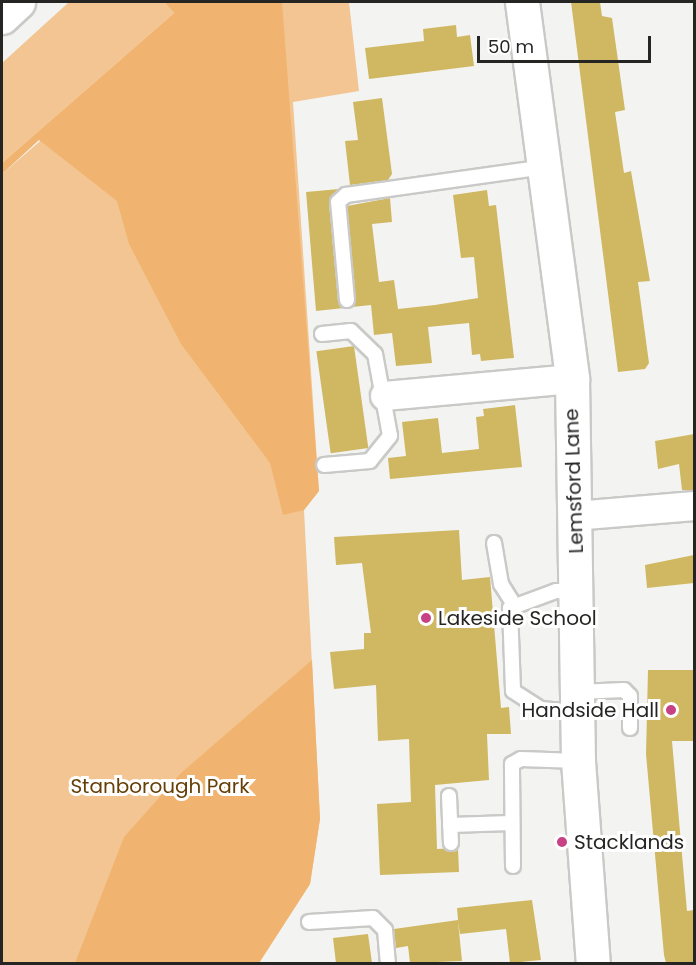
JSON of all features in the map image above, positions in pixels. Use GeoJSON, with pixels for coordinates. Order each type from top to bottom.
{"type":"FeatureCollection","features":[{"type":"Feature","properties":{"kind":"main road"},"geometry":{"type":"LineString","coordinates":[[2,17],[18,2]]}},
{"type":"Feature","properties":{"kind":"main road","name":"Lemsford Lane"},"geometry":{"type":"LineString","coordinates":[[522,2],[572,379],[578,591],[578,761],[593,963]]}},
{"type":"Feature","properties":{"kind":"street"},"geometry":{"type":"LineString","coordinates":[[385,396],[572,379]]}},
{"type":"Feature","properties":{"kind":"street"},"geometry":{"type":"LineString","coordinates":[[575,516],[694,506]]}},
{"type":"Feature","properties":{"kind":"lane"},"geometry":{"type":"LineString","coordinates":[[347,300],[338,202],[346,195],[544,167]]}},
{"type":"Feature","properties":{"kind":"lane"},"geometry":{"type":"LineString","coordinates":[[322,334],[360,336],[375,354],[385,396],[390,436],[380,454],[370,461],[324,465]]}},
{"type":"Feature","properties":{"kind":"lane"},"geometry":{"type":"LineString","coordinates":[[494,543],[501,584],[513,603],[513,691],[541,709],[624,690],[630,696],[630,728]]}},
{"type":"Feature","properties":{"kind":"lane"},"geometry":{"type":"LineString","coordinates":[[513,603],[578,591]]}},
{"type":"Feature","properties":{"kind":"lane"},"geometry":{"type":"LineString","coordinates":[[513,866],[512,764],[521,759],[578,761]]}},
{"type":"Feature","properties":{"kind":"lane"},"geometry":{"type":"LineString","coordinates":[[449,796],[451,843]]}},
{"type":"Feature","properties":{"kind":"lane"},"geometry":{"type":"LineString","coordinates":[[450,825],[511,823]]}},
{"type":"Feature","properties":{"kind":"lane"},"geometry":{"type":"LineString","coordinates":[[309,922],[373,918],[385,930],[388,963]]}},
{"type":"Feature","properties":{"kind":"green space"},"geometry":{"type":"Polygon","coordinates":[[[69,2],[164,2],[174,13],[2,163],[2,63],[69,2]]]}},
{"type":"Feature","properties":{"kind":"green space","name":"Stanborough Park"},"geometry":{"type":"Polygon","coordinates":[[[201,2],[349,2],[359,91],[293,102],[319,491],[304,510],[320,819],[310,884],[259,963],[2,964],[2,174],[201,2]]]}},
{"type":"Feature","properties":{"kind":"shaded area"},"geometry":{"type":"Polygon","coordinates":[[[164,2],[282,2],[319,491],[304,510],[283,515],[270,463],[181,344],[129,244],[117,201],[39,140],[2,174],[2,163],[174,13],[164,2]]]}},
{"type":"Feature","properties":{"kind":"shaded area"},"geometry":{"type":"Polygon","coordinates":[[[312,660],[320,819],[310,884],[259,963],[75,963],[124,837],[181,773],[312,660]]]}},
{"type":"Feature","properties":{"kind":"building"},"geometry":{"type":"Polygon","coordinates":[[[571,2],[600,2],[602,16],[612,18],[625,110],[615,112],[624,173],[631,171],[650,281],[638,282],[649,363],[645,369],[618,372],[571,2]]]}},
{"type":"Feature","properties":{"kind":"building"},"geometry":{"type":"Polygon","coordinates":[[[456,25],[457,37],[470,35],[474,66],[369,79],[365,48],[424,41],[423,29],[456,25]]]}},
{"type":"Feature","properties":{"kind":"building"},"geometry":{"type":"Polygon","coordinates":[[[382,98],[392,174],[388,180],[350,185],[345,141],[358,140],[353,102],[382,98]]]}},
{"type":"Feature","properties":{"kind":"building"},"geometry":{"type":"Polygon","coordinates":[[[339,189],[329,203],[338,301],[344,308],[316,311],[306,192],[339,189]]]}},
{"type":"Feature","properties":{"kind":"building"},"geometry":{"type":"Polygon","coordinates":[[[487,190],[489,206],[496,205],[514,358],[481,361],[480,354],[472,355],[469,323],[428,327],[432,363],[396,366],[392,333],[374,335],[371,305],[352,307],[347,206],[390,198],[392,222],[372,224],[379,282],[394,280],[398,309],[435,305],[478,298],[474,257],[461,258],[453,195],[487,190]]]}},
{"type":"Feature","properties":{"kind":"building"},"geometry":{"type":"Polygon","coordinates":[[[354,346],[368,448],[331,453],[316,351],[354,346]]]}},
{"type":"Feature","properties":{"kind":"building"},"geometry":{"type":"Polygon","coordinates":[[[515,405],[522,467],[390,479],[388,458],[406,456],[402,422],[438,418],[442,453],[479,449],[476,417],[484,416],[483,409],[515,405]]]}},
{"type":"Feature","properties":{"kind":"building"},"geometry":{"type":"Polygon","coordinates":[[[694,434],[694,490],[682,490],[679,464],[658,469],[655,441],[694,434]]]}},
{"type":"Feature","properties":{"kind":"building"},"geometry":{"type":"Polygon","coordinates":[[[459,530],[462,580],[490,577],[501,708],[509,707],[511,734],[487,734],[489,780],[435,785],[437,849],[458,848],[459,872],[380,875],[377,804],[411,802],[409,739],[378,741],[376,685],[334,689],[330,652],[364,649],[364,633],[371,633],[362,563],[336,565],[334,537],[459,530]]]}},
{"type":"Feature","properties":{"kind":"building"},"geometry":{"type":"Polygon","coordinates":[[[694,555],[694,583],[647,588],[645,565],[694,555]]]}},
{"type":"Feature","properties":{"kind":"building"},"geometry":{"type":"Polygon","coordinates":[[[648,670],[694,670],[694,741],[672,741],[687,911],[694,910],[694,963],[666,963],[664,955],[646,754],[648,670]]]}},
{"type":"Feature","properties":{"kind":"building"},"geometry":{"type":"Polygon","coordinates":[[[532,900],[541,960],[510,963],[506,929],[460,934],[458,921],[462,961],[410,963],[408,946],[396,948],[394,929],[458,920],[457,908],[532,900]]]}},
{"type":"Feature","properties":{"kind":"building"},"geometry":{"type":"Polygon","coordinates":[[[368,934],[372,963],[336,963],[333,938],[368,934]]]}},
{"type":"Feature","properties":{"kind":"place","name":"Lakeside School"},"geometry":{"type":"Point","coordinates":[426,618]}},
{"type":"Feature","properties":{"kind":"place","name":"Handside Hall"},"geometry":{"type":"Point","coordinates":[671,710]}},
{"type":"Feature","properties":{"kind":"place","name":"Stacklands"},"geometry":{"type":"Point","coordinates":[562,842]}}]}
